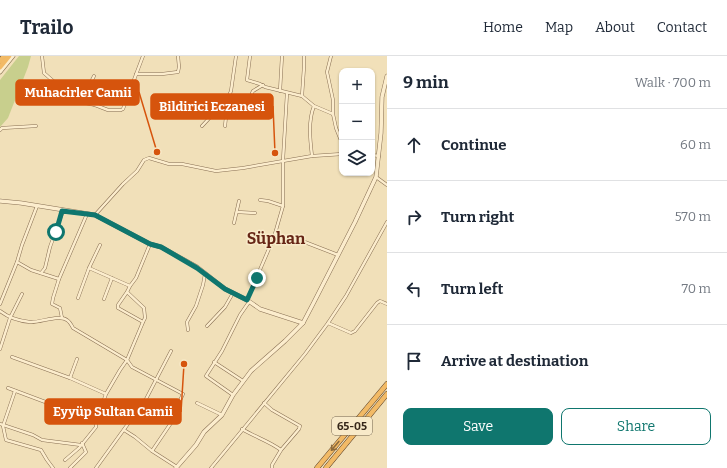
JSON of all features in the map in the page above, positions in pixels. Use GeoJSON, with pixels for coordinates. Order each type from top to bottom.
{"type":"FeatureCollection","features":[{"type":"Feature","properties":{"kind":"highway"},"geometry":{"type":"LineString","coordinates":[[0,61],[2,56]]}},
{"type":"Feature","properties":{"kind":"highway"},"geometry":{"type":"LineString","coordinates":[[0,67],[8,56]]}},
{"type":"Feature","properties":{"kind":"highway","name":"65-05"},"geometry":{"type":"LineString","coordinates":[[317,468],[387,384]]}},
{"type":"Feature","properties":{"kind":"highway","name":"65-05"},"geometry":{"type":"LineString","coordinates":[[326,468],[387,394]]}},
{"type":"Feature","properties":{"kind":"street"},"geometry":{"type":"LineString","coordinates":[[0,72],[13,56]]}},
{"type":"Feature","properties":{"kind":"street"},"geometry":{"type":"LineString","coordinates":[[42,56],[44,73],[76,101],[95,105],[108,110],[121,110],[123,108],[143,56]]}},
{"type":"Feature","properties":{"kind":"street"},"geometry":{"type":"LineString","coordinates":[[136,74],[162,74],[178,72],[178,56]]}},
{"type":"Feature","properties":{"kind":"street"},"geometry":{"type":"LineString","coordinates":[[225,126],[228,98],[231,91],[236,56]]}},
{"type":"Feature","properties":{"kind":"street"},"geometry":{"type":"LineString","coordinates":[[250,56],[247,80],[280,91],[302,96],[314,106],[333,114]]}},
{"type":"Feature","properties":{"kind":"street"},"geometry":{"type":"LineString","coordinates":[[280,91],[282,56]]}},
{"type":"Feature","properties":{"kind":"street"},"geometry":{"type":"LineString","coordinates":[[302,96],[304,56]]}},
{"type":"Feature","properties":{"kind":"street"},"geometry":{"type":"LineString","coordinates":[[330,56],[327,72],[333,100],[333,114],[341,140]]}},
{"type":"Feature","properties":{"kind":"street"},"geometry":{"type":"LineString","coordinates":[[94,76],[92,80],[95,85],[95,105]]}},
{"type":"Feature","properties":{"kind":"street"},"geometry":{"type":"LineString","coordinates":[[124,430],[176,467],[196,445],[204,432],[222,414],[233,395],[251,371],[303,323],[376,177],[379,156],[382,97],[387,76]]}},
{"type":"Feature","properties":{"kind":"street"},"geometry":{"type":"LineString","coordinates":[[252,93],[263,85]]}},
{"type":"Feature","properties":{"kind":"street"},"geometry":{"type":"LineString","coordinates":[[233,395],[206,376],[222,351],[248,301],[274,237],[283,206],[283,160],[287,93]]}},
{"type":"Feature","properties":{"kind":"street"},"geometry":{"type":"LineString","coordinates":[[202,126],[228,98]]}},
{"type":"Feature","properties":{"kind":"street"},"geometry":{"type":"LineString","coordinates":[[312,156],[310,135],[311,116],[314,106]]}},
{"type":"Feature","properties":{"kind":"street"},"geometry":{"type":"LineString","coordinates":[[0,130],[2,128],[36,126]]}},
{"type":"Feature","properties":{"kind":"street"},"geometry":{"type":"LineString","coordinates":[[95,215],[137,171],[144,160],[148,158],[169,164],[182,164],[216,171],[243,168],[312,156],[339,154]]}},
{"type":"Feature","properties":{"kind":"street"},"geometry":{"type":"LineString","coordinates":[[375,155],[379,156]]}},
{"type":"Feature","properties":{"kind":"street"},"geometry":{"type":"LineString","coordinates":[[376,177],[387,185]]}},
{"type":"Feature","properties":{"kind":"street"},"geometry":{"type":"LineString","coordinates":[[0,200],[95,215],[150,244],[161,247],[197,268],[225,289],[260,309],[303,323]]}},
{"type":"Feature","properties":{"kind":"street"},"geometry":{"type":"LineString","coordinates":[[260,200],[283,206]]}},
{"type":"Feature","properties":{"kind":"street"},"geometry":{"type":"LineString","coordinates":[[234,223],[239,201]]}},
{"type":"Feature","properties":{"kind":"street"},"geometry":{"type":"LineString","coordinates":[[0,304],[37,206]]}},
{"type":"Feature","properties":{"kind":"street"},"geometry":{"type":"LineString","coordinates":[[41,273],[45,268],[50,247],[62,211]]}},
{"type":"Feature","properties":{"kind":"street"},"geometry":{"type":"LineString","coordinates":[[237,212],[255,213]]}},
{"type":"Feature","properties":{"kind":"street"},"geometry":{"type":"LineString","coordinates":[[62,318],[60,308],[52,304],[53,298],[59,279],[87,214]]}},
{"type":"Feature","properties":{"kind":"street"},"geometry":{"type":"LineString","coordinates":[[211,468],[305,354],[328,323],[346,296],[387,222]]}},
{"type":"Feature","properties":{"kind":"street"},"geometry":{"type":"LineString","coordinates":[[302,241],[338,255]]}},
{"type":"Feature","properties":{"kind":"street"},"geometry":{"type":"LineString","coordinates":[[143,322],[118,308],[118,305],[136,278],[150,244]]}},
{"type":"Feature","properties":{"kind":"street"},"geometry":{"type":"LineString","coordinates":[[78,298],[88,268],[100,245]]}},
{"type":"Feature","properties":{"kind":"street"},"geometry":{"type":"LineString","coordinates":[[17,262],[31,270],[59,279]]}},
{"type":"Feature","properties":{"kind":"street"},"geometry":{"type":"LineString","coordinates":[[88,268],[130,286]]}},
{"type":"Feature","properties":{"kind":"street"},"geometry":{"type":"LineString","coordinates":[[188,330],[187,322],[196,306],[204,285],[204,274]]}},
{"type":"Feature","properties":{"kind":"street"},"geometry":{"type":"LineString","coordinates":[[104,299],[112,278]]}},
{"type":"Feature","properties":{"kind":"street"},"geometry":{"type":"LineString","coordinates":[[66,460],[96,427],[96,421],[106,394],[120,370],[128,360],[145,318],[144,308],[128,292]]}},
{"type":"Feature","properties":{"kind":"street"},"geometry":{"type":"LineString","coordinates":[[207,326],[225,307],[233,293]]}},
{"type":"Feature","properties":{"kind":"street"},"geometry":{"type":"LineString","coordinates":[[0,349],[10,318],[22,294]]}},
{"type":"Feature","properties":{"kind":"street"},"geometry":{"type":"LineString","coordinates":[[328,323],[351,333],[355,331],[380,301],[387,304]]}},
{"type":"Feature","properties":{"kind":"street"},"geometry":{"type":"LineString","coordinates":[[0,312],[10,318],[30,322],[62,318],[67,320],[73,328],[128,360],[132,367],[183,394],[173,420],[152,451]]}},
{"type":"Feature","properties":{"kind":"street"},"geometry":{"type":"LineString","coordinates":[[96,468],[146,399],[171,352]]}},
{"type":"Feature","properties":{"kind":"street"},"geometry":{"type":"LineString","coordinates":[[12,357],[70,378],[106,394]]}},
{"type":"Feature","properties":{"kind":"street"},"geometry":{"type":"LineString","coordinates":[[70,378],[77,359]]}},
{"type":"Feature","properties":{"kind":"street"},"geometry":{"type":"LineString","coordinates":[[214,362],[244,381]]}},
{"type":"Feature","properties":{"kind":"street"},"geometry":{"type":"LineString","coordinates":[[8,388],[96,421]]}},
{"type":"Feature","properties":{"kind":"street"},"geometry":{"type":"LineString","coordinates":[[15,391],[4,426],[6,440],[41,450],[53,468]]}},
{"type":"Feature","properties":{"kind":"street"},"geometry":{"type":"LineString","coordinates":[[197,403],[222,414]]}},
{"type":"Feature","properties":{"kind":"street"},"geometry":{"type":"LineString","coordinates":[[264,403],[272,410],[300,426],[281,450],[272,465],[272,468]]}},
{"type":"Feature","properties":{"kind":"street"},"geometry":{"type":"LineString","coordinates":[[0,424],[33,435],[42,440],[82,444]]}},
{"type":"Feature","properties":{"kind":"street"},"geometry":{"type":"LineString","coordinates":[[242,429],[252,436],[272,444],[281,450]]}},
{"type":"Feature","properties":{"kind":"street"},"geometry":{"type":"LineString","coordinates":[[70,468],[86,452],[82,444]]}},
{"type":"Feature","properties":{"kind":"green space"},"geometry":{"type":"Polygon","coordinates":[[[19,56],[31,56],[8,118],[0,127],[0,80],[19,56]]]}},
{"type":"Feature","properties":{"kind":"place","name":"Muhacirler Camii"},"geometry":{"type":"Point","coordinates":[157,152]}},
{"type":"Feature","properties":{"kind":"place","name":"Bildirici Eczanesi"},"geometry":{"type":"Point","coordinates":[275,153]}},
{"type":"Feature","properties":{"kind":"place","name":"Eyyüp Sultan Camii"},"geometry":{"type":"Point","coordinates":[184,364]}},
{"type":"Feature","properties":{"kind":"district","name":"Süphan"},"geometry":{"type":"Point","coordinates":[276,238]}},
{"type":"Feature","properties":{"kind":"route"},"geometry":{"type":"LineString","coordinates":[[56,232],[62,211],[95,215],[100,219],[150,244],[161,247],[197,268],[225,289],[247,300],[257,278]]}}]}
